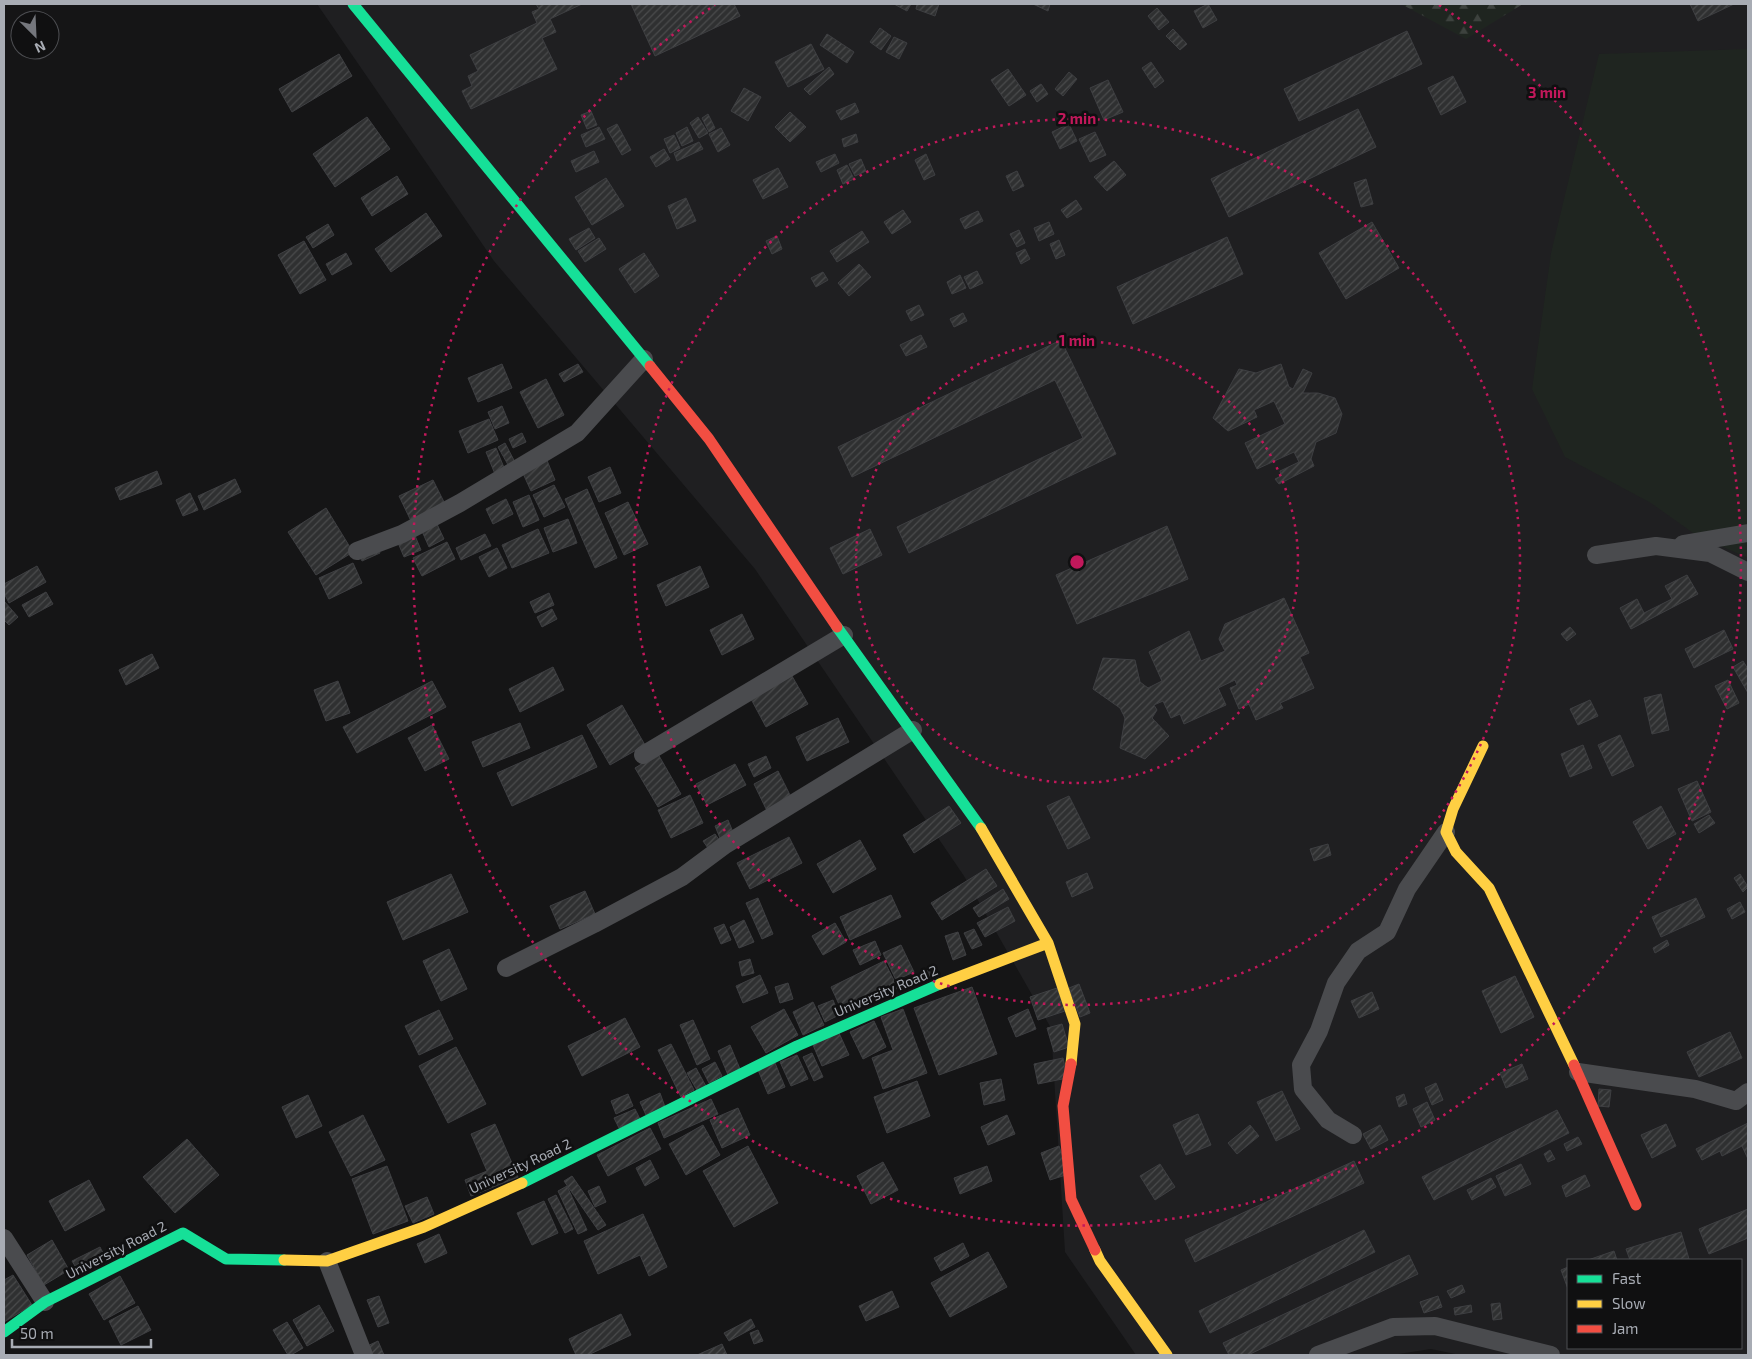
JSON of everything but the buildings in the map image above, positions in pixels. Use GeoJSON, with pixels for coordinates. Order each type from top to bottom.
{"type":"FeatureCollection","features":[{"type":"Feature","properties":{"kind":"street"},"geometry":{"type":"LineString","coordinates":[[353,4],[710,439],[844,635],[992,843],[1048,943],[1075,1024],[1073,1055],[1063,1106],[1071,1199],[1100,1261],[1167,1355]]}},
{"type":"Feature","properties":{"kind":"street"},"geometry":{"type":"LineString","coordinates":[[357,551],[402,534],[460,503],[577,433],[644,359]]}},
{"type":"Feature","properties":{"kind":"street"},"geometry":{"type":"LineString","coordinates":[[1748,533],[1685,544],[1658,546],[1648,547],[1639,548],[1630,548],[1596,555],[1613,553],[1622,551],[1639,549],[1648,547],[1656,546],[1665,547],[1674,548],[1710,553],[1748,572]]}},
{"type":"Feature","properties":{"kind":"street"},"geometry":{"type":"LineString","coordinates":[[643,755],[844,635]]}},
{"type":"Feature","properties":{"kind":"street"},"geometry":{"type":"LineString","coordinates":[[506,968],[682,877],[725,845],[913,730]]}},
{"type":"Feature","properties":{"kind":"street"},"geometry":{"type":"LineString","coordinates":[[1353,1135],[1328,1120],[1303,1089],[1302,1066],[1319,1031],[1336,983],[1358,952],[1387,932],[1407,889],[1446,832],[1453,809],[1483,746]]}},
{"type":"Feature","properties":{"kind":"street"},"geometry":{"type":"LineString","coordinates":[[1446,832],[1456,852],[1489,888],[1578,1072],[1636,1205]]}},
{"type":"Feature","properties":{"kind":"street","name":"University Road 2"},"geometry":{"type":"LineString","coordinates":[[4,1332],[45,1302],[183,1233],[226,1259],[327,1261],[424,1227],[551,1170],[796,1046],[925,990],[1048,943]]}},
{"type":"Feature","properties":{"kind":"street"},"geometry":{"type":"LineString","coordinates":[[1578,1072],[1695,1089],[1736,1100],[1748,1092]]}},
{"type":"Feature","properties":{"kind":"street"},"geometry":{"type":"LineString","coordinates":[[4,1238],[45,1302]]}},
{"type":"Feature","properties":{"kind":"street"},"geometry":{"type":"LineString","coordinates":[[327,1261],[364,1355]]}},
{"type":"Feature","properties":{"kind":"street"},"geometry":{"type":"LineString","coordinates":[[1318,1355],[1393,1327],[1435,1326],[1552,1355]]}},
{"type":"Feature","properties":{"kind":"shaded area"},"geometry":{"type":"Polygon","coordinates":[[[317,4],[1748,4],[1748,1355],[1460,1355],[1431,1349],[1392,1355],[1136,1355],[1065,1252],[1051,1028],[964,876],[755,569],[494,261],[317,4]]]}},
{"type":"Feature","properties":{"kind":"green space"},"geometry":{"type":"Polygon","coordinates":[[[1401,4],[1523,4],[1466,39],[1401,4]]]}},
{"type":"Feature","properties":{"kind":"green space"},"geometry":{"type":"Polygon","coordinates":[[[1748,49],[1748,558],[1696,535],[1651,503],[1565,457],[1532,389],[1551,253],[1599,54],[1748,49]]]}},
{"type":"Feature","properties":{"kind":"traffic: fast"},"geometry":{"type":"LineString","coordinates":[[353,4],[650,366]]}},
{"type":"Feature","properties":{"kind":"traffic: fast"},"geometry":{"type":"LineString","coordinates":[[837,627],[981,828]]}},
{"type":"Feature","properties":{"kind":"traffic: fast"},"geometry":{"type":"LineString","coordinates":[[522,1183],[797,1046],[940,984]]}},
{"type":"Feature","properties":{"kind":"traffic: fast"},"geometry":{"type":"LineString","coordinates":[[4,1332],[45,1302],[183,1233],[226,1259],[284,1260]]}},
{"type":"Feature","properties":{"kind":"traffic: slow"},"geometry":{"type":"LineString","coordinates":[[1483,746],[1453,809],[1446,832],[1456,852],[1489,888],[1574,1065]]}},
{"type":"Feature","properties":{"kind":"traffic: slow"},"geometry":{"type":"LineString","coordinates":[[981,828],[1048,943],[1075,1024],[1071,1064]]}},
{"type":"Feature","properties":{"kind":"traffic: slow"},"geometry":{"type":"LineString","coordinates":[[940,984],[1048,943]]}},
{"type":"Feature","properties":{"kind":"traffic: slow"},"geometry":{"type":"LineString","coordinates":[[284,1260],[327,1261],[424,1227],[522,1183]]}},
{"type":"Feature","properties":{"kind":"traffic: slow"},"geometry":{"type":"LineString","coordinates":[[1095,1250],[1100,1261],[1167,1355]]}},
{"type":"Feature","properties":{"kind":"traffic: jam"},"geometry":{"type":"LineString","coordinates":[[650,366],[709,439],[837,627]]}},
{"type":"Feature","properties":{"kind":"traffic: jam"},"geometry":{"type":"LineString","coordinates":[[1071,1064],[1063,1106],[1071,1199],[1095,1250]]}},
{"type":"Feature","properties":{"kind":"traffic: jam"},"geometry":{"type":"LineString","coordinates":[[1574,1065],[1636,1205]]}}]}
